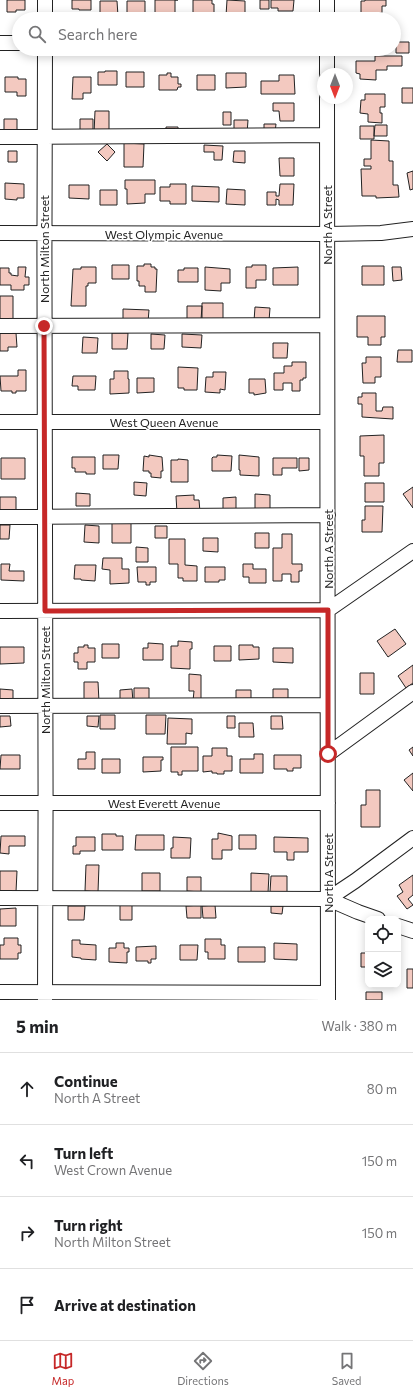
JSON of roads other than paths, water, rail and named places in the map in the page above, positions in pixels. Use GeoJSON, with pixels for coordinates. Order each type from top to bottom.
{"type":"FeatureCollection","features":[{"type":"Feature","properties":{"kind":"street"},"geometry":{"type":"LineString","coordinates":[[45,0],[45,12]]}},
{"type":"Feature","properties":{"kind":"street"},"geometry":{"type":"LineString","coordinates":[[327,0],[327,12]]}},
{"type":"Feature","properties":{"kind":"street"},"geometry":{"type":"LineString","coordinates":[[0,43],[12,43]]}},
{"type":"Feature","properties":{"kind":"street","name":"North Milton Street"},"geometry":{"type":"LineString","coordinates":[[45,56],[45,996]]}},
{"type":"Feature","properties":{"kind":"street"},"geometry":{"type":"LineString","coordinates":[[327,56],[327,68]]}},
{"type":"Feature","properties":{"kind":"street","name":"North A Street"},"geometry":{"type":"LineString","coordinates":[[327,104],[328,996]]}},
{"type":"Feature","properties":{"kind":"street"},"geometry":{"type":"LineString","coordinates":[[0,137],[327,135]]}},
{"type":"Feature","properties":{"kind":"street","name":"West Olympic Avenue"},"geometry":{"type":"LineString","coordinates":[[0,233],[327,234],[381,233],[413,229]]}},
{"type":"Feature","properties":{"kind":"street"},"geometry":{"type":"LineString","coordinates":[[0,326],[327,325]]}},
{"type":"Feature","properties":{"kind":"street","name":"West Queen Avenue"},"geometry":{"type":"LineString","coordinates":[[0,422],[327,422]]}},
{"type":"Feature","properties":{"kind":"street"},"geometry":{"type":"LineString","coordinates":[[0,518],[328,515]]}},
{"type":"Feature","properties":{"kind":"street"},"geometry":{"type":"LineString","coordinates":[[0,611],[328,610],[413,551]]}},
{"type":"Feature","properties":{"kind":"street"},"geometry":{"type":"LineString","coordinates":[[328,754],[413,692]]}},
{"type":"Feature","properties":{"kind":"street"},"geometry":{"type":"LineString","coordinates":[[0,706],[327,705]]}},
{"type":"Feature","properties":{"kind":"street","name":"West Everett Avenue"},"geometry":{"type":"LineString","coordinates":[[0,803],[328,803]]}},
{"type":"Feature","properties":{"kind":"street"},"geometry":{"type":"LineString","coordinates":[[328,899],[413,838]]}},
{"type":"Feature","properties":{"kind":"street"},"geometry":{"type":"LineString","coordinates":[[0,898],[328,899],[369,916]]}},
{"type":"Feature","properties":{"kind":"street"},"geometry":{"type":"LineString","coordinates":[[401,927],[413,931]]}},
{"type":"Feature","properties":{"kind":"street"},"geometry":{"type":"LineString","coordinates":[[0,992],[45,996],[328,996]]}}]}
